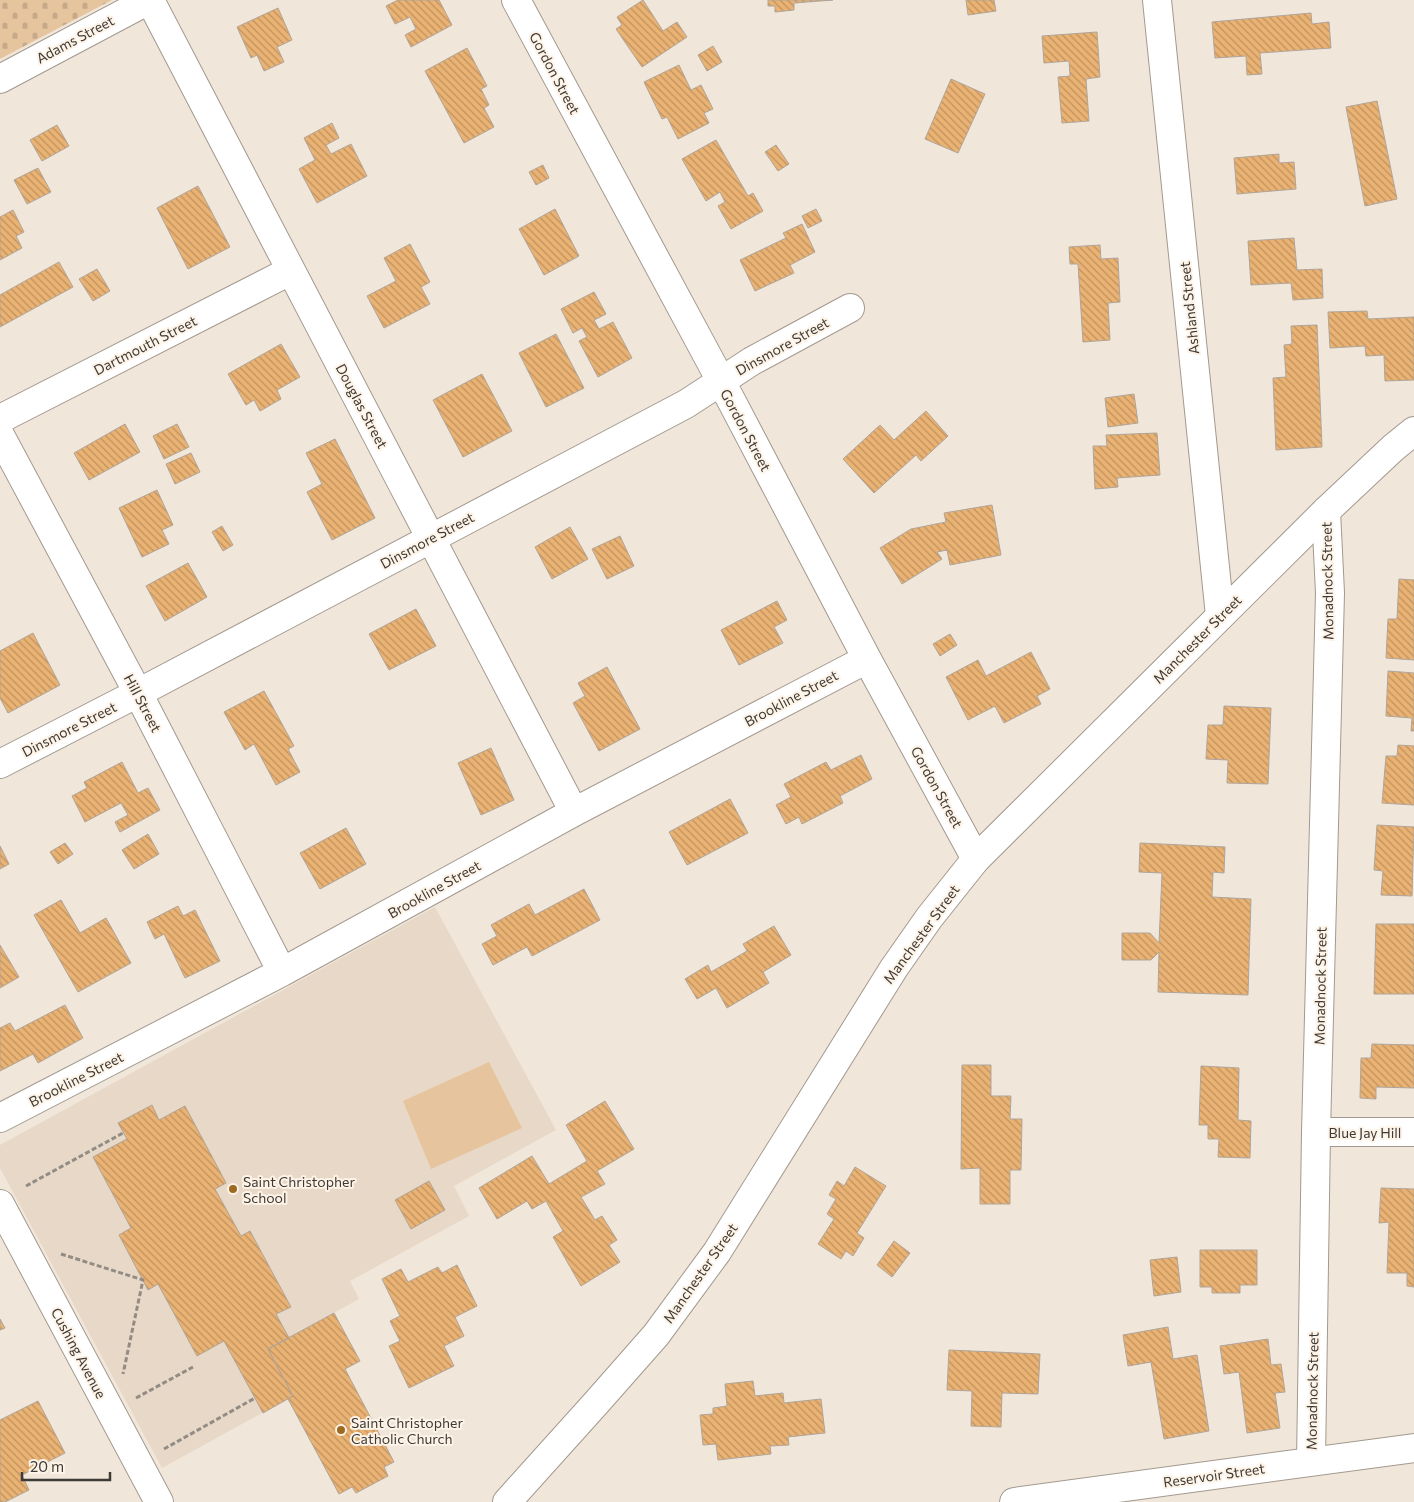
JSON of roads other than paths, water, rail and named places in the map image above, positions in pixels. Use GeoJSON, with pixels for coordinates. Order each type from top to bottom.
{"type":"FeatureCollection","features":[{"type":"Feature","properties":{"kind":"street","name":"Adams Street"},"geometry":{"type":"LineString","coordinates":[[0,79],[150,0]]}},
{"type":"Feature","properties":{"kind":"street","name":"Douglas Street"},"geometry":{"type":"LineString","coordinates":[[150,0],[574,812]]}},
{"type":"Feature","properties":{"kind":"street","name":"Gordon Street"},"geometry":{"type":"LineString","coordinates":[[516,0],[976,859]]}},
{"type":"Feature","properties":{"kind":"street","name":"Ashland Street"},"geometry":{"type":"LineString","coordinates":[[1158,0],[1220,616]]}},
{"type":"Feature","properties":{"kind":"street","name":"Dartmouth Street"},"geometry":{"type":"LineString","coordinates":[[0,419],[290,271]]}},
{"type":"Feature","properties":{"kind":"street","name":"Dinsmore Street"},"geometry":{"type":"LineString","coordinates":[[0,764],[686,404],[752,361],[850,308]]}},
{"type":"Feature","properties":{"kind":"street","name":"Manchester Street"},"geometry":{"type":"LineString","coordinates":[[507,1502],[656,1335],[718,1252],[894,968],[929,918],[976,859],[1326,511],[1393,448],[1414,431]]}},
{"type":"Feature","properties":{"kind":"street","name":"Hill Street"},"geometry":{"type":"LineString","coordinates":[[0,435],[138,693],[282,972]]}},
{"type":"Feature","properties":{"kind":"street","name":"Monadnock Street"},"geometry":{"type":"LineString","coordinates":[[1311,1462],[1316,1132],[1330,593],[1326,511]]}},
{"type":"Feature","properties":{"kind":"street","name":"Brookline Street"},"geometry":{"type":"LineString","coordinates":[[0,1118],[282,972],[574,812],[867,658]]}},
{"type":"Feature","properties":{"kind":"street","name":"Blue Jay Hill"},"geometry":{"type":"LineString","coordinates":[[1316,1132],[1414,1132]]}},
{"type":"Feature","properties":{"kind":"street","name":"Cushing Avenue"},"geometry":{"type":"LineString","coordinates":[[0,1204],[159,1502]]}},
{"type":"Feature","properties":{"kind":"street","name":"Reservoir Street"},"geometry":{"type":"LineString","coordinates":[[1014,1502],[1414,1448]]}},
{"type":"Feature","properties":{"kind":"place","name":"Saint Christopher School"},"geometry":{"type":"Point","coordinates":[233,1189]}},
{"type":"Feature","properties":{"kind":"place","name":"Saint Christopher Catholic Church"},"geometry":{"type":"Point","coordinates":[341,1430]}}]}
